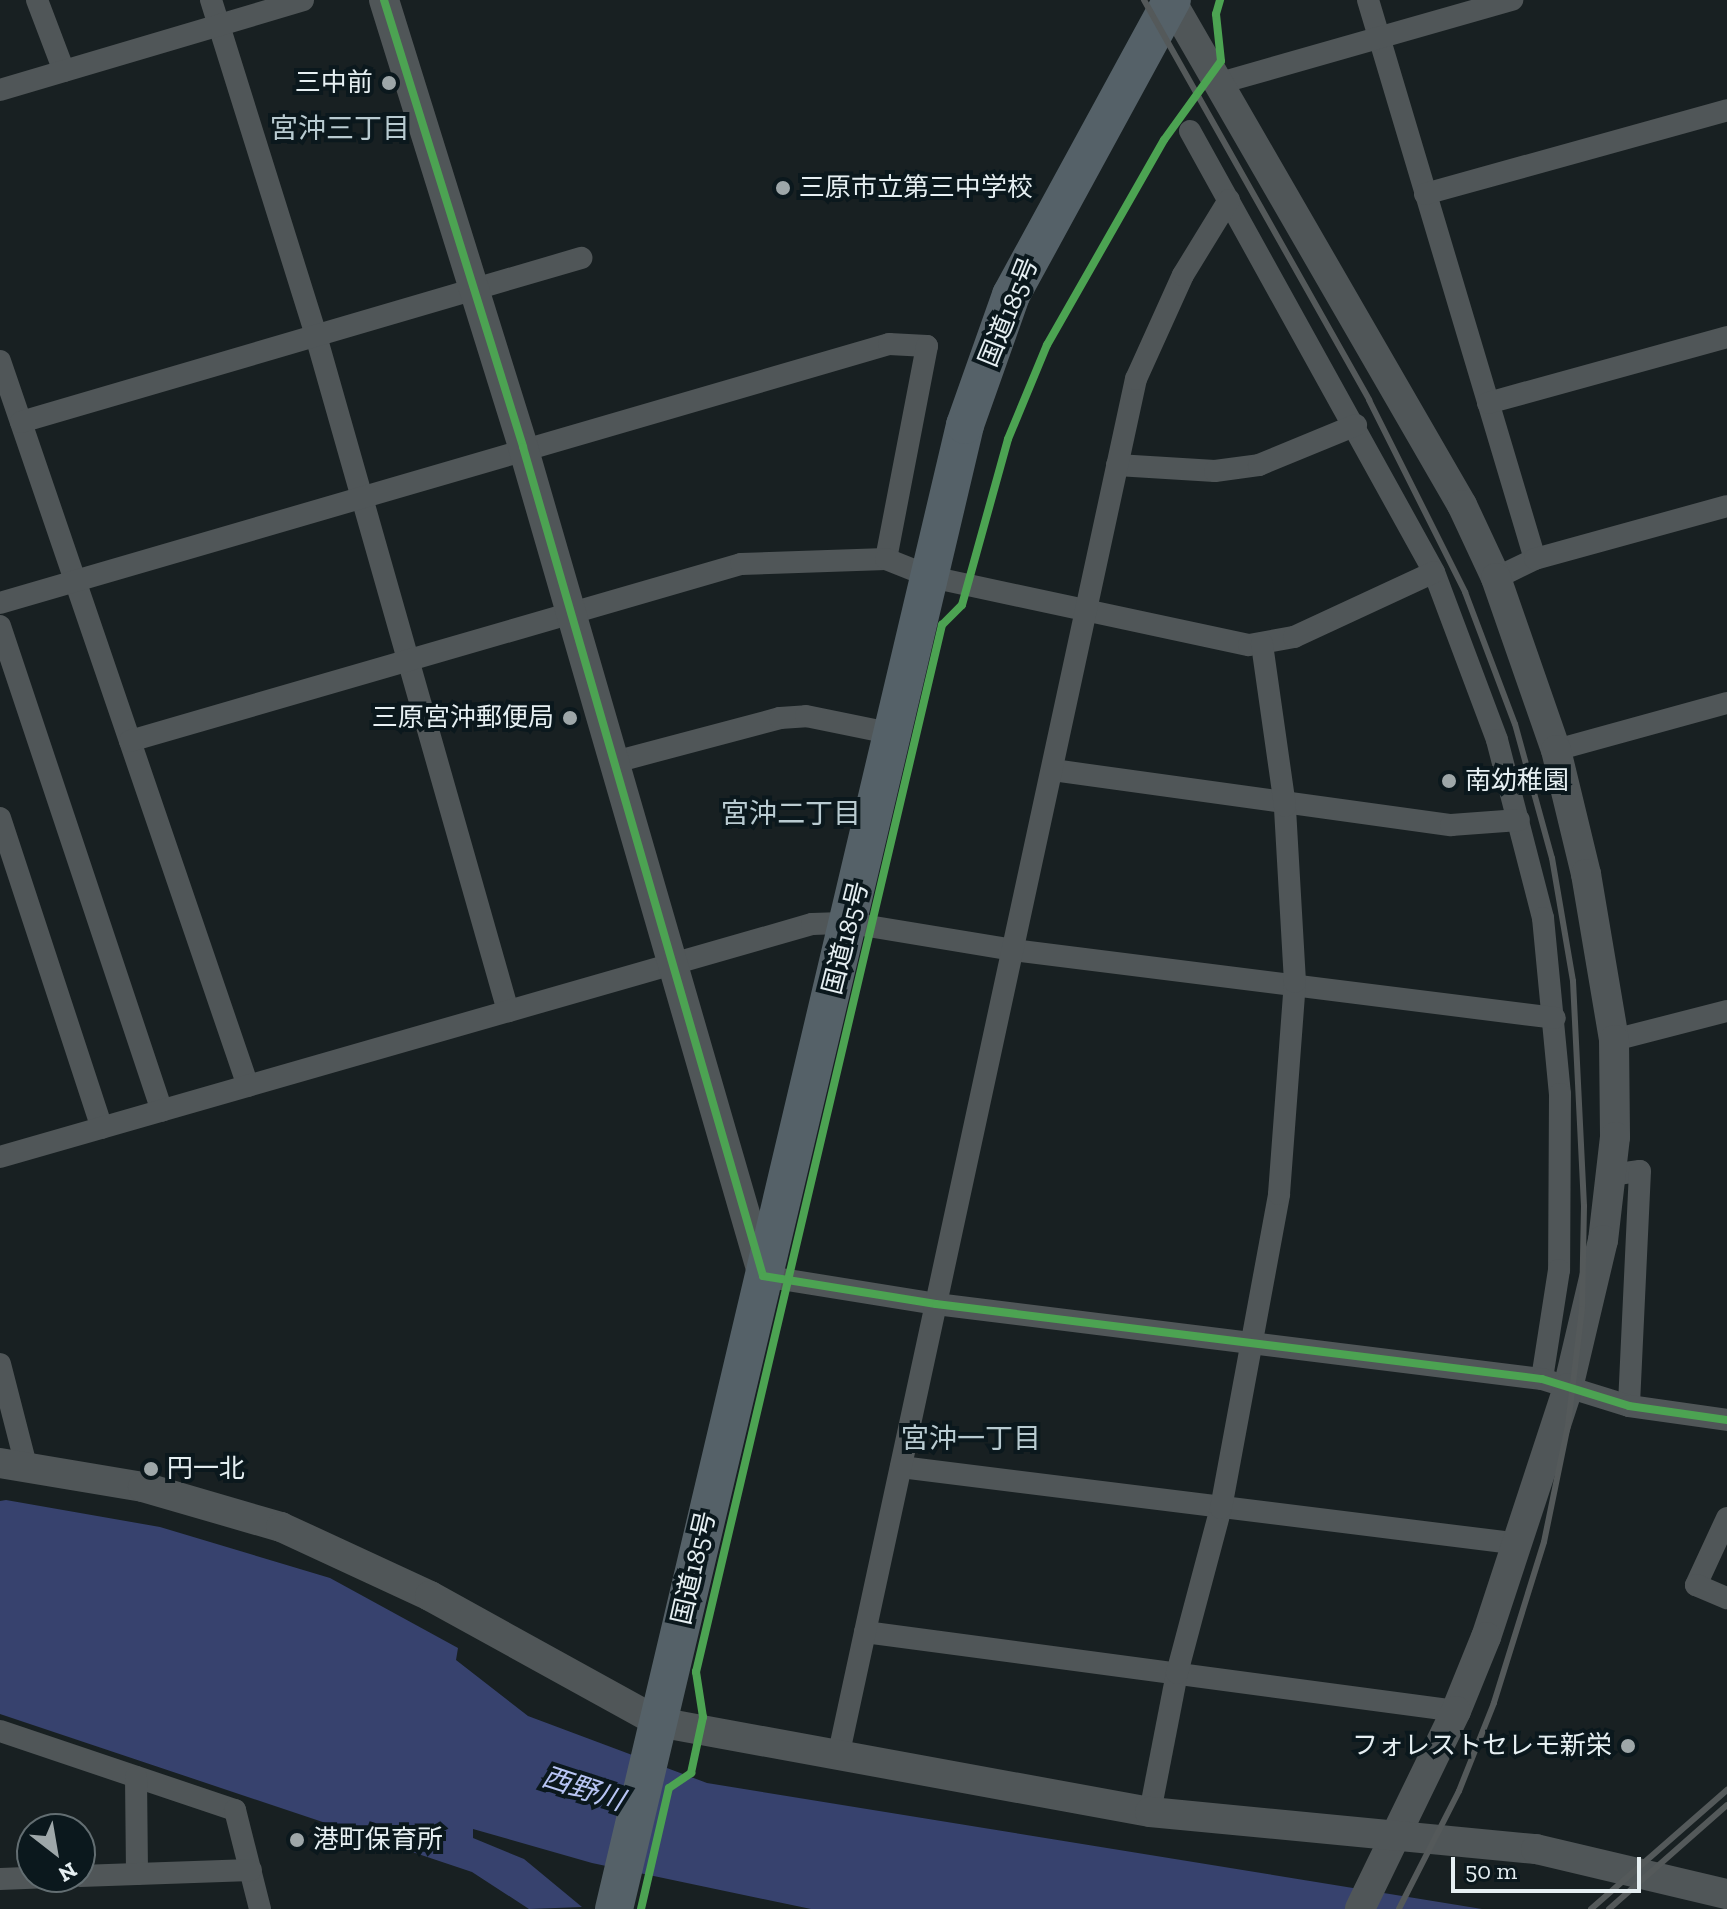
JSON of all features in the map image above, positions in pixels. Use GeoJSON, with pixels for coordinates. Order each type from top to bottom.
{"type":"FeatureCollection","features":[{"type":"Feature","properties":{"kind":"highway","name":"国道185号"},"geometry":{"type":"LineString","coordinates":[[614,1909],[763,1276],[850,923],[965,425],[1011,295],[1171,0]]}},
{"type":"Feature","properties":{"kind":"street"},"geometry":{"type":"LineString","coordinates":[[37,0],[64,71]]}},
{"type":"Feature","properties":{"kind":"street"},"geometry":{"type":"LineString","coordinates":[[211,0],[316,336],[359,496],[508,1011]]}},
{"type":"Feature","properties":{"kind":"street"},"geometry":{"type":"LineString","coordinates":[[0,90],[303,0]]}},
{"type":"Feature","properties":{"kind":"street"},"geometry":{"type":"LineString","coordinates":[[384,0],[471,291],[523,447],[669,964],[763,1276],[936,1304],[1555,1383],[1629,1406],[1727,1420]]}},
{"type":"Feature","properties":{"kind":"street"},"geometry":{"type":"LineString","coordinates":[[1171,0],[1462,505],[1496,578],[1556,750],[1586,874],[1614,1040],[1611,1175],[1603,1240],[1555,1383],[1520,1544],[1456,1711],[1392,1833],[1366,1897]]}},
{"type":"Feature","properties":{"kind":"street"},"geometry":{"type":"LineString","coordinates":[[1368,0],[1535,559]]}},
{"type":"Feature","properties":{"kind":"street"},"geometry":{"type":"LineString","coordinates":[[1220,83],[1512,0]]}},
{"type":"Feature","properties":{"kind":"street"},"geometry":{"type":"LineString","coordinates":[[1425,194],[1727,110]]}},
{"type":"Feature","properties":{"kind":"street"},"geometry":{"type":"LineString","coordinates":[[1190,131],[1356,425],[1434,572],[1475,672],[1519,820],[1543,918],[1555,1018],[1561,1198],[1555,1383]]}},
{"type":"Feature","properties":{"kind":"street"},"geometry":{"type":"LineString","coordinates":[[838,1757],[1053,770],[1085,610],[1141,368],[1183,275],[1229,200]]}},
{"type":"Feature","properties":{"kind":"street"},"geometry":{"type":"LineString","coordinates":[[21,422],[581,258]]}},
{"type":"Feature","properties":{"kind":"street"},"geometry":{"type":"LineString","coordinates":[[1488,403],[1727,337]]}},
{"type":"Feature","properties":{"kind":"street"},"geometry":{"type":"LineString","coordinates":[[0,603],[523,447],[889,344],[927,346],[886,559]]}},
{"type":"Feature","properties":{"kind":"street"},"geometry":{"type":"LineString","coordinates":[[0,361],[248,1086]]}},
{"type":"Feature","properties":{"kind":"street"},"geometry":{"type":"LineString","coordinates":[[1117,465],[1215,471],[1259,465],[1356,425]]}},
{"type":"Feature","properties":{"kind":"street"},"geometry":{"type":"LineString","coordinates":[[1496,578],[1535,559],[1727,506]]}},
{"type":"Feature","properties":{"kind":"street"},"geometry":{"type":"LineString","coordinates":[[130,741],[741,564],[886,559],[931,577],[1262,644],[1294,637],[1434,572]]}},
{"type":"Feature","properties":{"kind":"street"},"geometry":{"type":"LineString","coordinates":[[0,626],[162,1111]]}},
{"type":"Feature","properties":{"kind":"street"},"geometry":{"type":"LineString","coordinates":[[1150,1812],[1177,1673],[1221,1508],[1254,1344],[1279,1194],[1295,982],[1285,806],[1262,644]]}},
{"type":"Feature","properties":{"kind":"street"},"geometry":{"type":"LineString","coordinates":[[1556,750],[1727,703]]}},
{"type":"Feature","properties":{"kind":"street"},"geometry":{"type":"LineString","coordinates":[[611,763],[780,718],[806,716],[894,734]]}},
{"type":"Feature","properties":{"kind":"street"},"geometry":{"type":"LineString","coordinates":[[1053,770],[1285,806],[1451,825],[1519,820]]}},
{"type":"Feature","properties":{"kind":"street"},"geometry":{"type":"LineString","coordinates":[[0,821],[102,1128]]}},
{"type":"Feature","properties":{"kind":"street"},"geometry":{"type":"LineString","coordinates":[[0,1157],[812,924],[850,923],[1013,950],[1295,982],[1555,1018]]}},
{"type":"Feature","properties":{"kind":"street"},"geometry":{"type":"LineString","coordinates":[[1614,1040],[1727,1011]]}},
{"type":"Feature","properties":{"kind":"street"},"geometry":{"type":"LineString","coordinates":[[1611,1175],[1640,1171],[1629,1406]]}},
{"type":"Feature","properties":{"kind":"street"},"geometry":{"type":"LineString","coordinates":[[0,1364],[13,1464],[143,1487],[281,1527],[430,1596],[654,1739],[838,1757],[1150,1812],[1333,1832],[1392,1833],[1536,1849],[1727,1894]]}},
{"type":"Feature","properties":{"kind":"street"},"geometry":{"type":"LineString","coordinates":[[901,1467],[1520,1544]]}},
{"type":"Feature","properties":{"kind":"street"},"geometry":{"type":"LineString","coordinates":[[1727,1518],[1696,1585],[1727,1598]]}},
{"type":"Feature","properties":{"kind":"street"},"geometry":{"type":"LineString","coordinates":[[865,1632],[1456,1711]]}},
{"type":"Feature","properties":{"kind":"street"},"geometry":{"type":"LineString","coordinates":[[0,1731],[235,1810],[260,1909]]}},
{"type":"Feature","properties":{"kind":"street"},"geometry":{"type":"LineString","coordinates":[[136,1777],[137,1874]]}},
{"type":"Feature","properties":{"kind":"street"},"geometry":{"type":"LineString","coordinates":[[96,1875],[251,1870]]}},
{"type":"Feature","properties":{"kind":"water","name":"西野川"},"geometry":{"type":"Polygon","coordinates":[[[0,1501],[160,1527],[330,1578],[458,1648],[456,1660],[528,1716],[707,1783],[1482,1909],[811,1909],[592,1863],[473,1829],[473,1838],[524,1859],[582,1907],[529,1909],[472,1872],[0,1714],[0,1501]]]}},
{"type":"Feature","properties":{"kind":"railway"},"geometry":{"type":"LineString","coordinates":[[1144,0],[1369,400],[1465,592],[1515,724],[1552,858],[1573,981],[1584,1206],[1582,1309],[1568,1425],[1544,1542],[1494,1703],[1459,1791],[1399,1909]]}},
{"type":"Feature","properties":{"kind":"railway"},"geometry":{"type":"LineString","coordinates":[[1591,1909],[1727,1790]]}},
{"type":"Feature","properties":{"kind":"railway"},"geometry":{"type":"LineString","coordinates":[[1609,1909],[1727,1805]]}},
{"type":"Feature","properties":{"kind":"cycle path"},"geometry":{"type":"LineString","coordinates":[[384,0],[523,447],[763,1276],[936,1304],[1542,1379],[1629,1406],[1727,1420]]}},
{"type":"Feature","properties":{"kind":"cycle path"},"geometry":{"type":"LineString","coordinates":[[641,1909],[669,1788],[691,1773],[703,1717],[696,1672],[942,625],[962,605],[1008,439],[1047,345],[1164,140],[1221,61],[1216,14],[1220,0]]}},
{"type":"Feature","properties":{"kind":"place","name":"三中前"},"geometry":{"type":"Point","coordinates":[389,83]}},
{"type":"Feature","properties":{"kind":"place","name":"三原市立第三中学校"},"geometry":{"type":"Point","coordinates":[783,188]}},
{"type":"Feature","properties":{"kind":"place","name":"三原宮沖郵便局"},"geometry":{"type":"Point","coordinates":[570,718]}},
{"type":"Feature","properties":{"kind":"place","name":"南幼稚園"},"geometry":{"type":"Point","coordinates":[1449,781]}},
{"type":"Feature","properties":{"kind":"place","name":"円一北"},"geometry":{"type":"Point","coordinates":[151,1469]}},
{"type":"Feature","properties":{"kind":"place","name":"フォレストセレモ新栄"},"geometry":{"type":"Point","coordinates":[1628,1746]}},
{"type":"Feature","properties":{"kind":"place","name":"港町保育所"},"geometry":{"type":"Point","coordinates":[297,1840]}},
{"type":"Feature","properties":{"kind":"district","name":"宮沖三丁目"},"geometry":{"type":"Point","coordinates":[340,129]}},
{"type":"Feature","properties":{"kind":"district","name":"宮沖二丁目"},"geometry":{"type":"Point","coordinates":[791,814]}},
{"type":"Feature","properties":{"kind":"district","name":"宮沖一丁目"},"geometry":{"type":"Point","coordinates":[971,1439]}}]}
